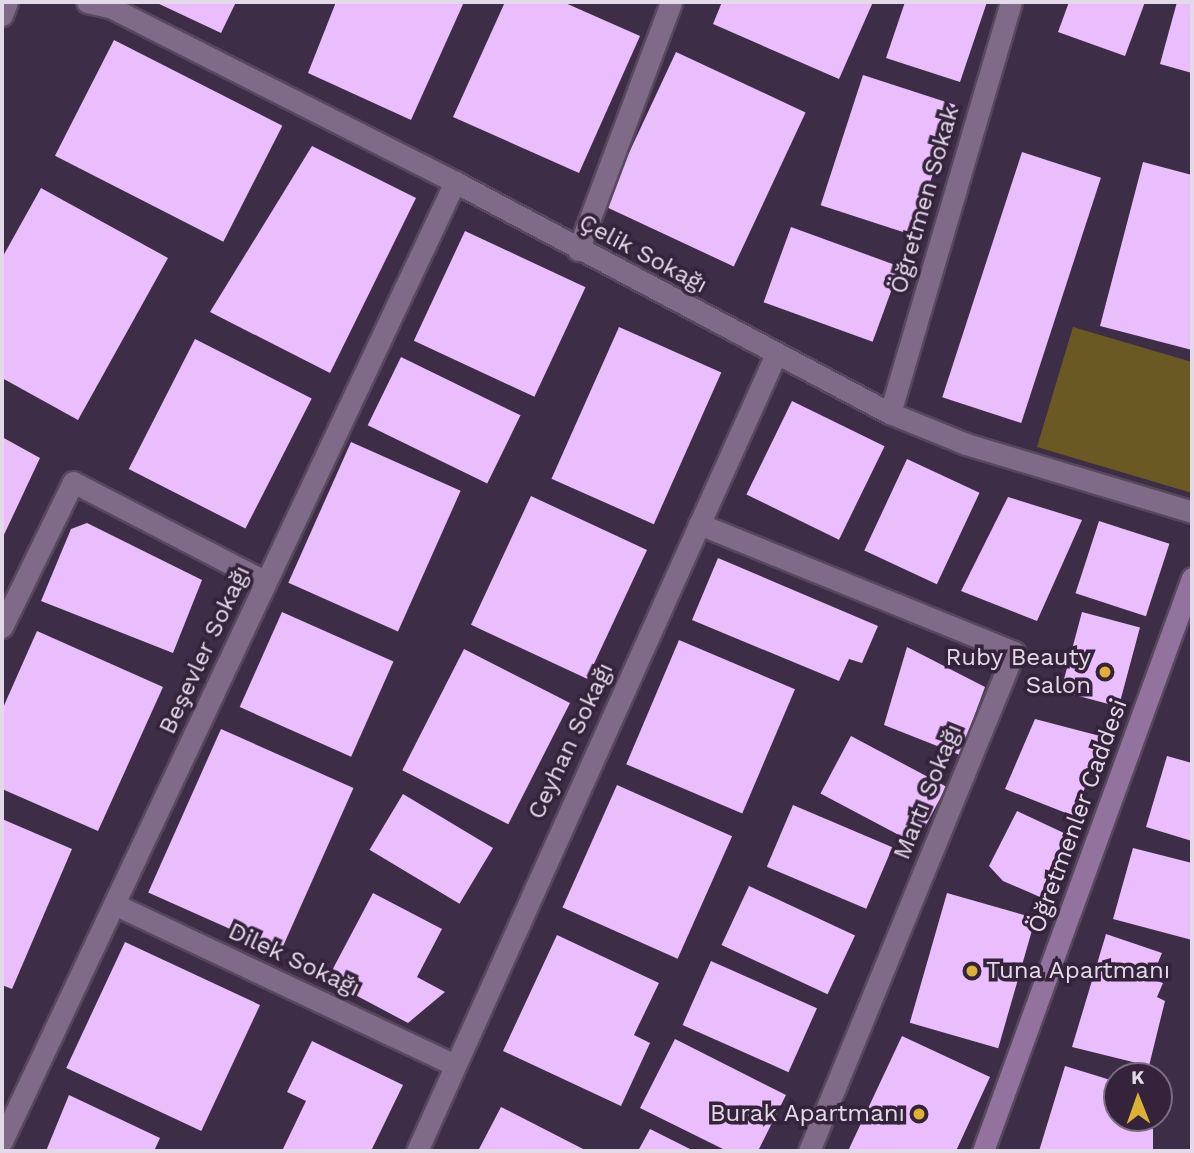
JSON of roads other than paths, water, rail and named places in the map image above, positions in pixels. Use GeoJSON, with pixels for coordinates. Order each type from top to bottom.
{"type":"FeatureCollection","features":[{"type":"Feature","properties":{"kind":"main road","name":"Öğretmenler Caddesi"},"geometry":{"type":"LineString","coordinates":[[984,1151],[1192,578]]}},
{"type":"Feature","properties":{"kind":"street"},"geometry":{"type":"LineString","coordinates":[[2,15],[6,2]]}},
{"type":"Feature","properties":{"kind":"street","name":"Çelik Sokağı"},"geometry":{"type":"LineString","coordinates":[[87,2],[112,8],[455,182],[578,250],[890,413],[966,444],[1192,512]]}},
{"type":"Feature","properties":{"kind":"street"},"geometry":{"type":"LineString","coordinates":[[578,250],[671,2]]}},
{"type":"Feature","properties":{"kind":"street","name":"Öğretmen Sokak"},"geometry":{"type":"LineString","coordinates":[[890,413],[1011,2]]}},
{"type":"Feature","properties":{"kind":"street","name":"Beşevler Sokağı"},"geometry":{"type":"LineString","coordinates":[[2,1141],[455,182]]}},
{"type":"Feature","properties":{"kind":"street","name":"Ceyhan Sokağı"},"geometry":{"type":"LineString","coordinates":[[417,1151],[453,1064],[776,354]]}},
{"type":"Feature","properties":{"kind":"street"},"geometry":{"type":"LineString","coordinates":[[2,627],[73,482],[266,582]]}},
{"type":"Feature","properties":{"kind":"street","name":"Martı Sokağı"},"geometry":{"type":"LineString","coordinates":[[699,524],[1014,652],[809,1151]]}},
{"type":"Feature","properties":{"kind":"street","name":"Dilek Sokağı"},"geometry":{"type":"LineString","coordinates":[[114,904],[453,1064]]}},
{"type":"Feature","properties":{"kind":"place","name":"Ruby Beauty Salon"},"geometry":{"type":"Point","coordinates":[1105,672]}},
{"type":"Feature","properties":{"kind":"place","name":"Tuna Apartmanı"},"geometry":{"type":"Point","coordinates":[972,971]}},
{"type":"Feature","properties":{"kind":"place","name":"Burak Apartmanı"},"geometry":{"type":"Point","coordinates":[919,1114]}}]}
